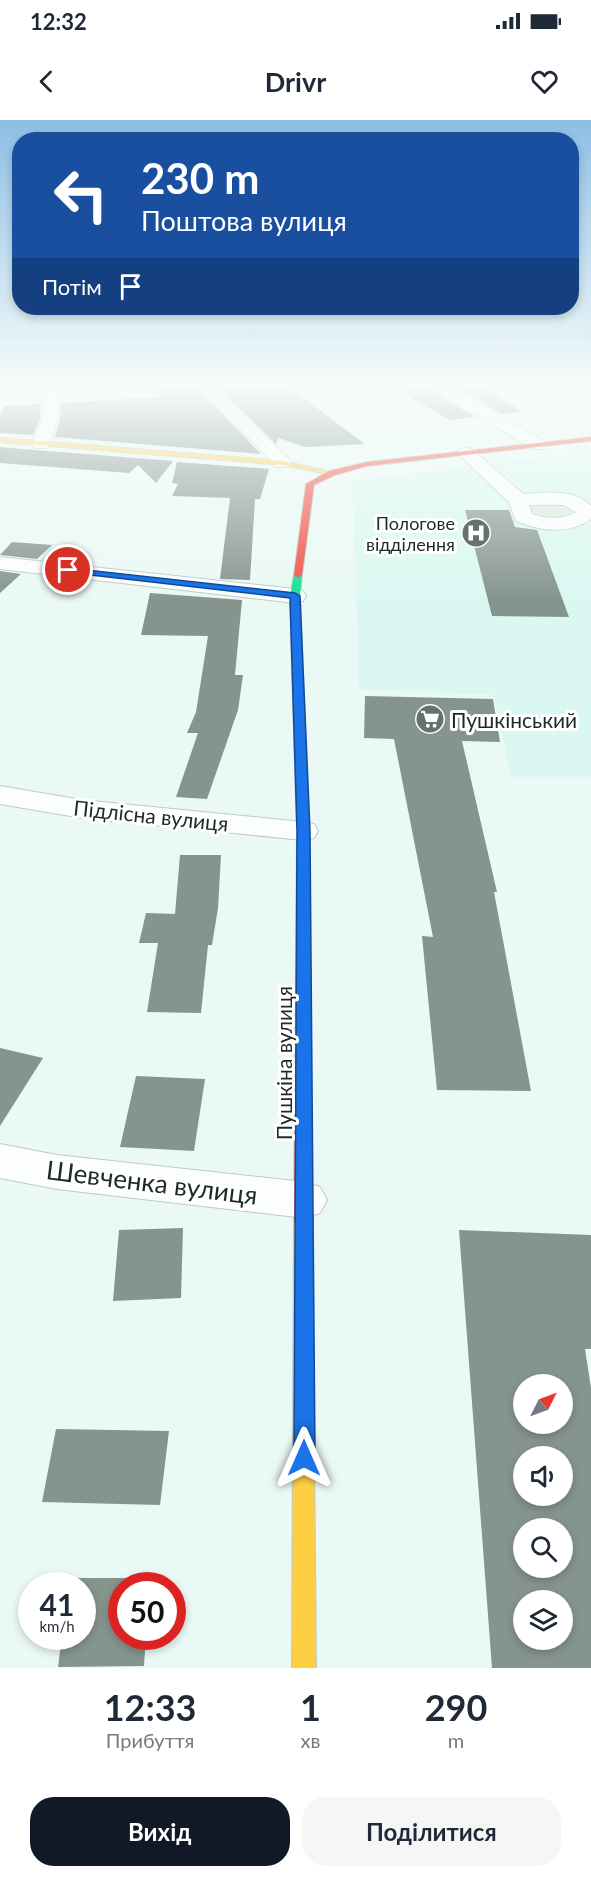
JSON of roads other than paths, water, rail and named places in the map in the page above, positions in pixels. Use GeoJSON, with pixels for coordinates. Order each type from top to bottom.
{"type":"FeatureCollection","features":[{"type":"Feature","properties":{"kind":"main road"},"geometry":{"type":"LineString","coordinates":[[210,457],[283,463],[332,473],[367,464],[428,457]]}},
{"type":"Feature","properties":{"kind":"main road","name":"Пушкіна вулиця"},"geometry":{"type":"LineString","coordinates":[[304,1668],[303,831],[295,596],[310,484],[332,473]]}},
{"type":"Feature","properties":{"kind":"street"},"geometry":{"type":"LineString","coordinates":[[277,457],[283,463]]}},
{"type":"Feature","properties":{"kind":"street"},"geometry":{"type":"LineString","coordinates":[[471,457],[518,500]]}},
{"type":"Feature","properties":{"kind":"street"},"geometry":{"type":"LineString","coordinates":[[0,563],[295,596]]}},
{"type":"Feature","properties":{"kind":"street","name":"Підлісна вулиця"},"geometry":{"type":"LineString","coordinates":[[0,795],[82,808],[303,831]]}},
{"type":"Feature","properties":{"kind":"street","name":"Шевченка вулиця"},"geometry":{"type":"LineString","coordinates":[[0,1161],[57,1172],[305,1200]]}},
{"type":"Feature","properties":{"kind":"place","name":"Пологове відділення"},"geometry":{"type":"Point","coordinates":[476,533]}},
{"type":"Feature","properties":{"kind":"place","name":"Пушкінський"},"geometry":{"type":"Point","coordinates":[430,719]}}]}
